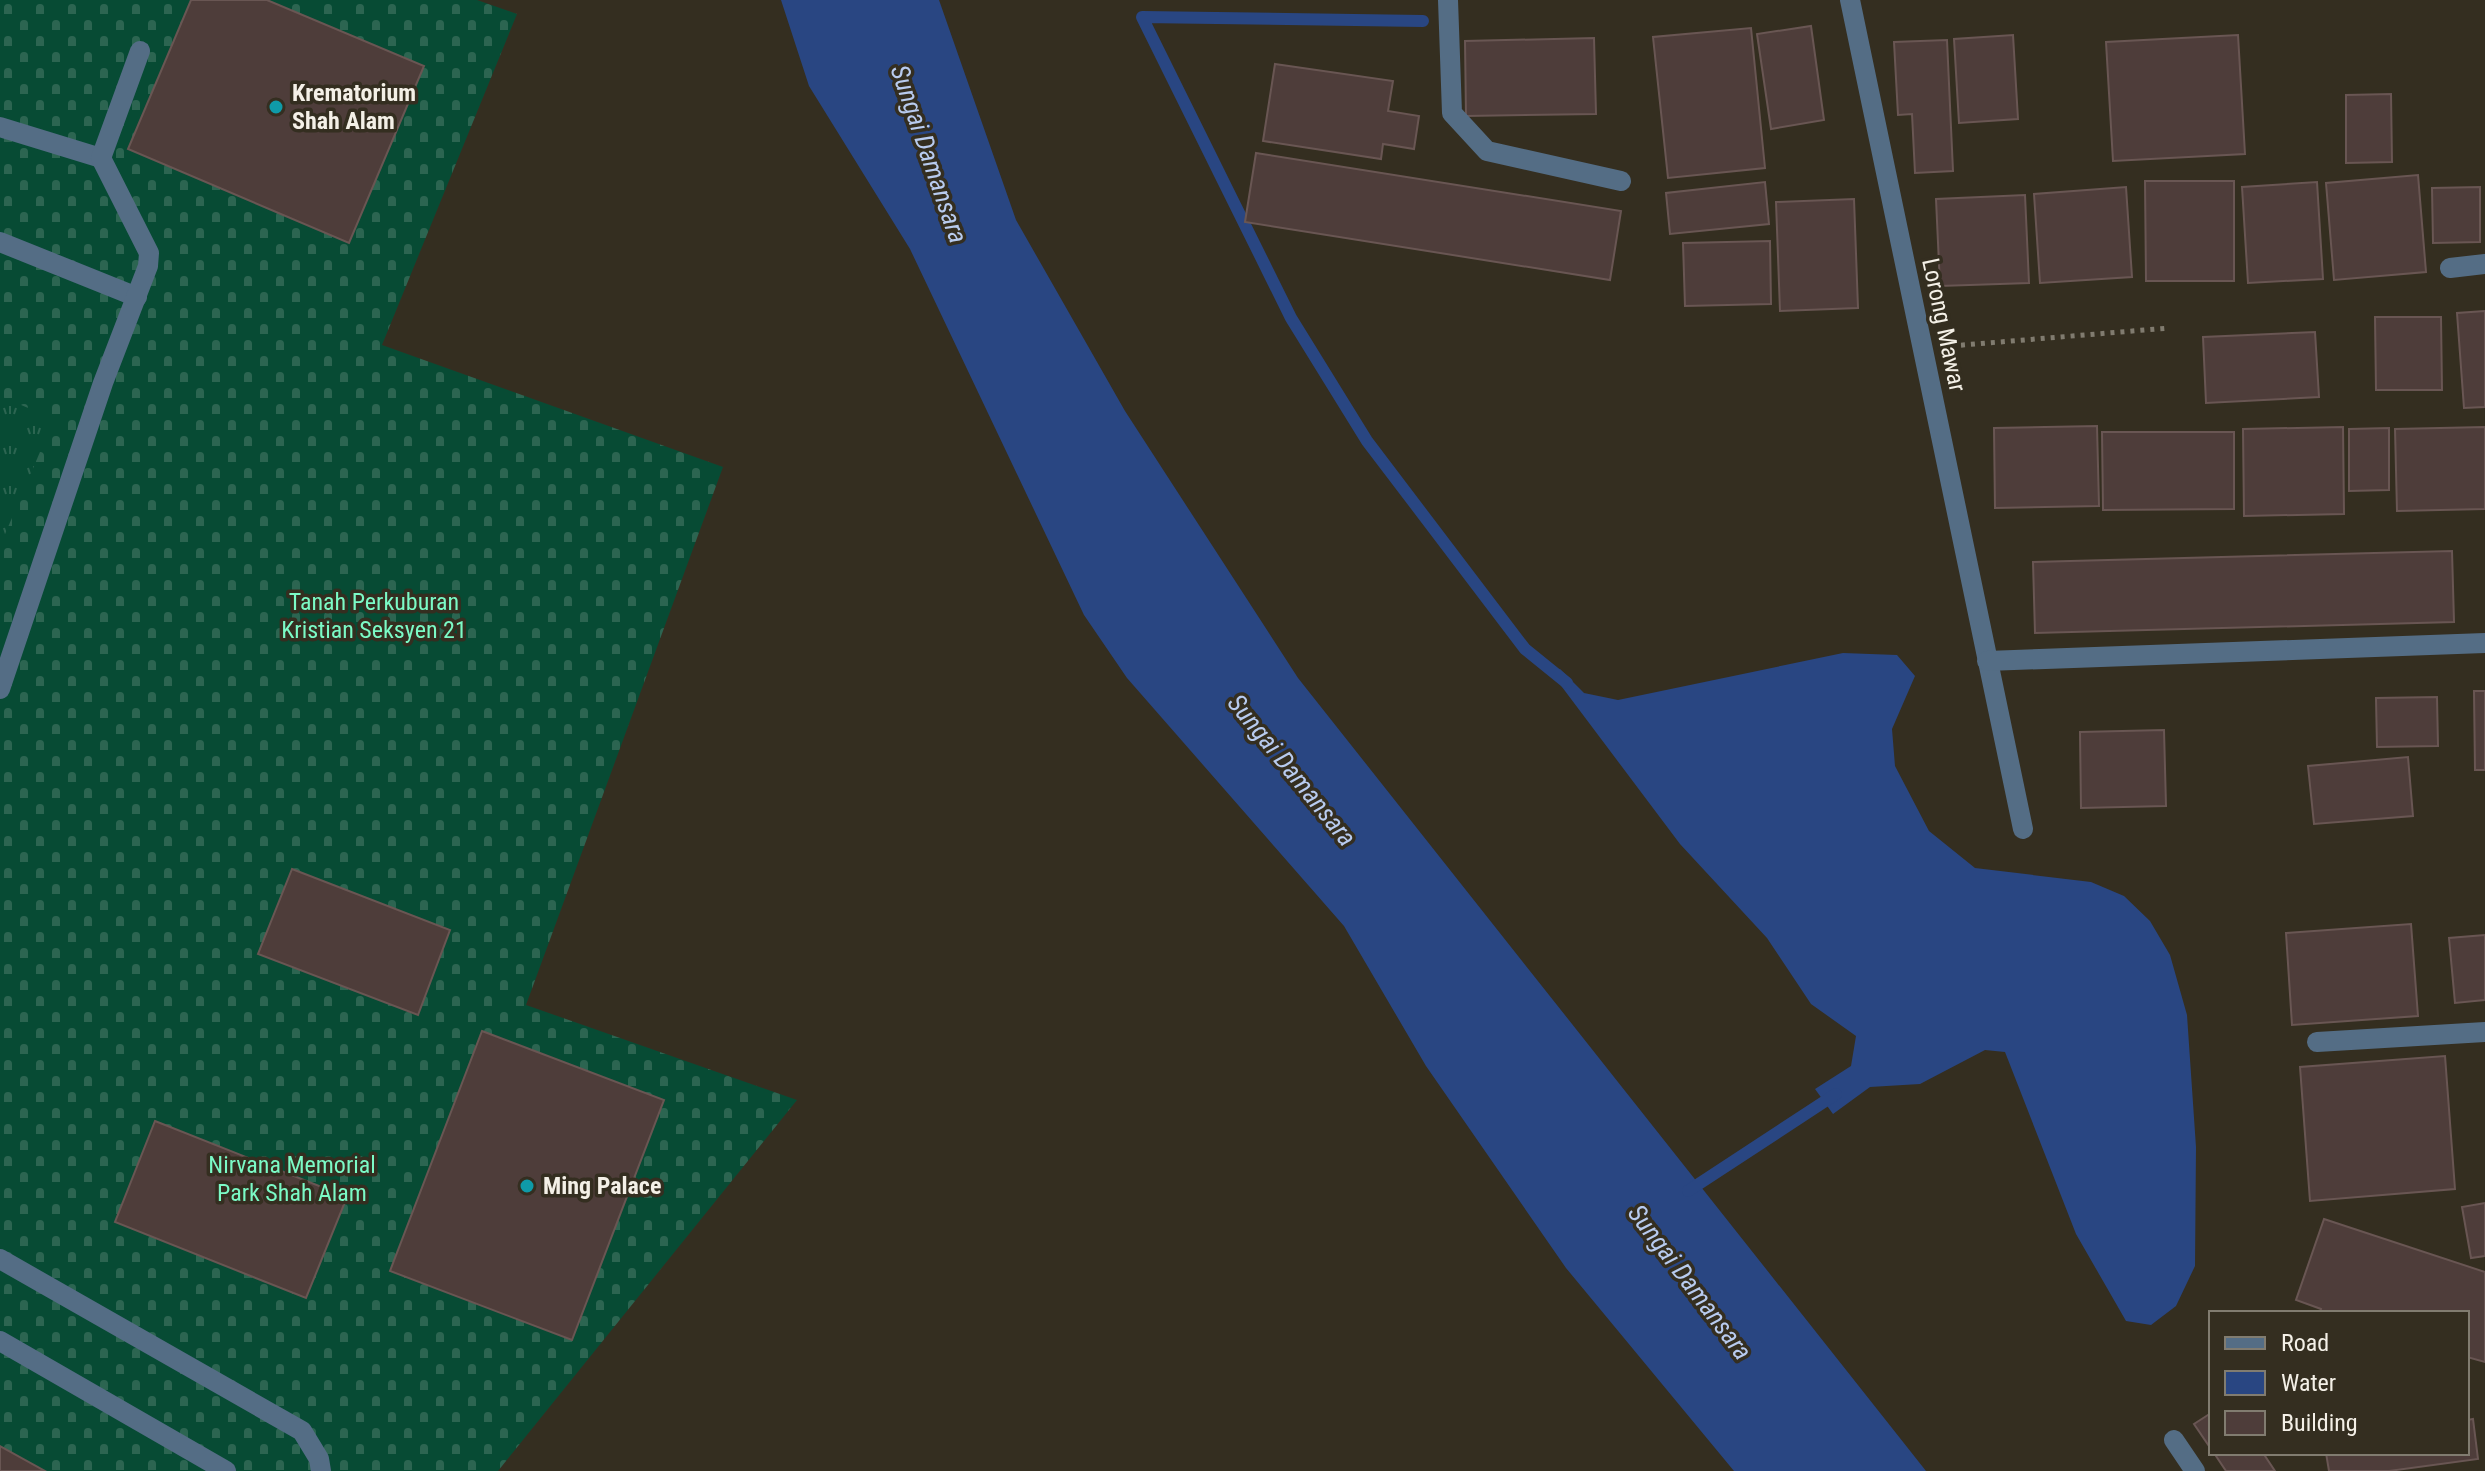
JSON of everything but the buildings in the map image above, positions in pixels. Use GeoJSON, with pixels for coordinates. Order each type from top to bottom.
{"type":"FeatureCollection","features":[{"type":"Feature","properties":{"kind":"street"},"geometry":{"type":"LineString","coordinates":[[1448,0],[1452,113],[1487,151],[1621,181]]}},
{"type":"Feature","properties":{"kind":"street","name":"Lorong Mawar"},"geometry":{"type":"LineString","coordinates":[[1850,0],[2023,829]]}},
{"type":"Feature","properties":{"kind":"street"},"geometry":{"type":"LineString","coordinates":[[101,158],[140,51]]}},
{"type":"Feature","properties":{"kind":"street"},"geometry":{"type":"LineString","coordinates":[[0,127],[101,158],[149,253],[148,266],[103,383],[0,689]]}},
{"type":"Feature","properties":{"kind":"street"},"geometry":{"type":"LineString","coordinates":[[0,242],[137,297]]}},
{"type":"Feature","properties":{"kind":"street"},"geometry":{"type":"LineString","coordinates":[[2450,268],[2485,264]]}},
{"type":"Feature","properties":{"kind":"street"},"geometry":{"type":"LineString","coordinates":[[1987,661],[2485,643]]}},
{"type":"Feature","properties":{"kind":"street"},"geometry":{"type":"LineString","coordinates":[[2317,1042],[2485,1032]]}},
{"type":"Feature","properties":{"kind":"street"},"geometry":{"type":"LineString","coordinates":[[0,1259],[302,1431],[319,1459],[321,1471]]}},
{"type":"Feature","properties":{"kind":"street"},"geometry":{"type":"LineString","coordinates":[[0,1341],[226,1471]]}},
{"type":"Feature","properties":{"kind":"street"},"geometry":{"type":"LineString","coordinates":[[2174,1440],[2195,1471]]}},
{"type":"Feature","properties":{"kind":"path"},"geometry":{"type":"LineString","coordinates":[[1922,348],[2169,328]]}},
{"type":"Feature","properties":{"kind":"green space","name":"Nirvana Memorial Park Shah Alam"},"geometry":{"type":"Polygon","coordinates":[[[0,0],[477,0],[517,14],[382,345],[723,467],[526,1005],[797,1100],[498,1471],[0,1471],[0,0]]]}},
{"type":"Feature","properties":{"kind":"green space"},"geometry":{"type":"Polygon","coordinates":[[[0,396],[54,419],[0,546],[0,396]]]}},
{"type":"Feature","properties":{"kind":"water","name":"Sungai Damansara"},"geometry":{"type":"Polygon","coordinates":[[[781,0],[939,0],[1016,220],[1125,411],[1298,678],[1926,1471],[1734,1471],[1566,1268],[1426,1066],[1344,926],[1127,678],[1084,615],[910,249],[809,86],[781,0]]]}},
{"type":"Feature","properties":{"kind":"water"},"geometry":{"type":"Polygon","coordinates":[[[1843,653],[1897,655],[1915,676],[1892,729],[1895,766],[1929,831],[1975,868],[2091,882],[2124,896],[2150,921],[2170,955],[2187,1015],[2196,1147],[2195,1266],[2176,1306],[2151,1325],[2126,1321],[2076,1234],[2005,1052],[1985,1050],[1920,1084],[1870,1087],[1833,1114],[1815,1089],[1851,1066],[1856,1036],[1811,1004],[1767,938],[1680,844],[1553,675],[1560,669],[1584,693],[1618,700],[1843,653]]]}},
{"type":"Feature","properties":{"kind":"waterway"},"geometry":{"type":"LineString","coordinates":[[1423,21],[1142,17],[1291,318],[1367,441],[1525,649],[1567,683]]}},
{"type":"Feature","properties":{"kind":"waterway"},"geometry":{"type":"LineString","coordinates":[[1688,1191],[1836,1094]]}},
{"type":"Feature","properties":{"kind":"place","name":"Krematorium Shah Alam"},"geometry":{"type":"Point","coordinates":[276,107]}},
{"type":"Feature","properties":{"kind":"place","name":"Ming Palace"},"geometry":{"type":"Point","coordinates":[527,1186]}},
{"type":"Feature","properties":{"kind":"park label","name":"Tanah Perkuburan Kristian Seksyen 21"},"geometry":{"type":"Point","coordinates":[374,616]}}]}
